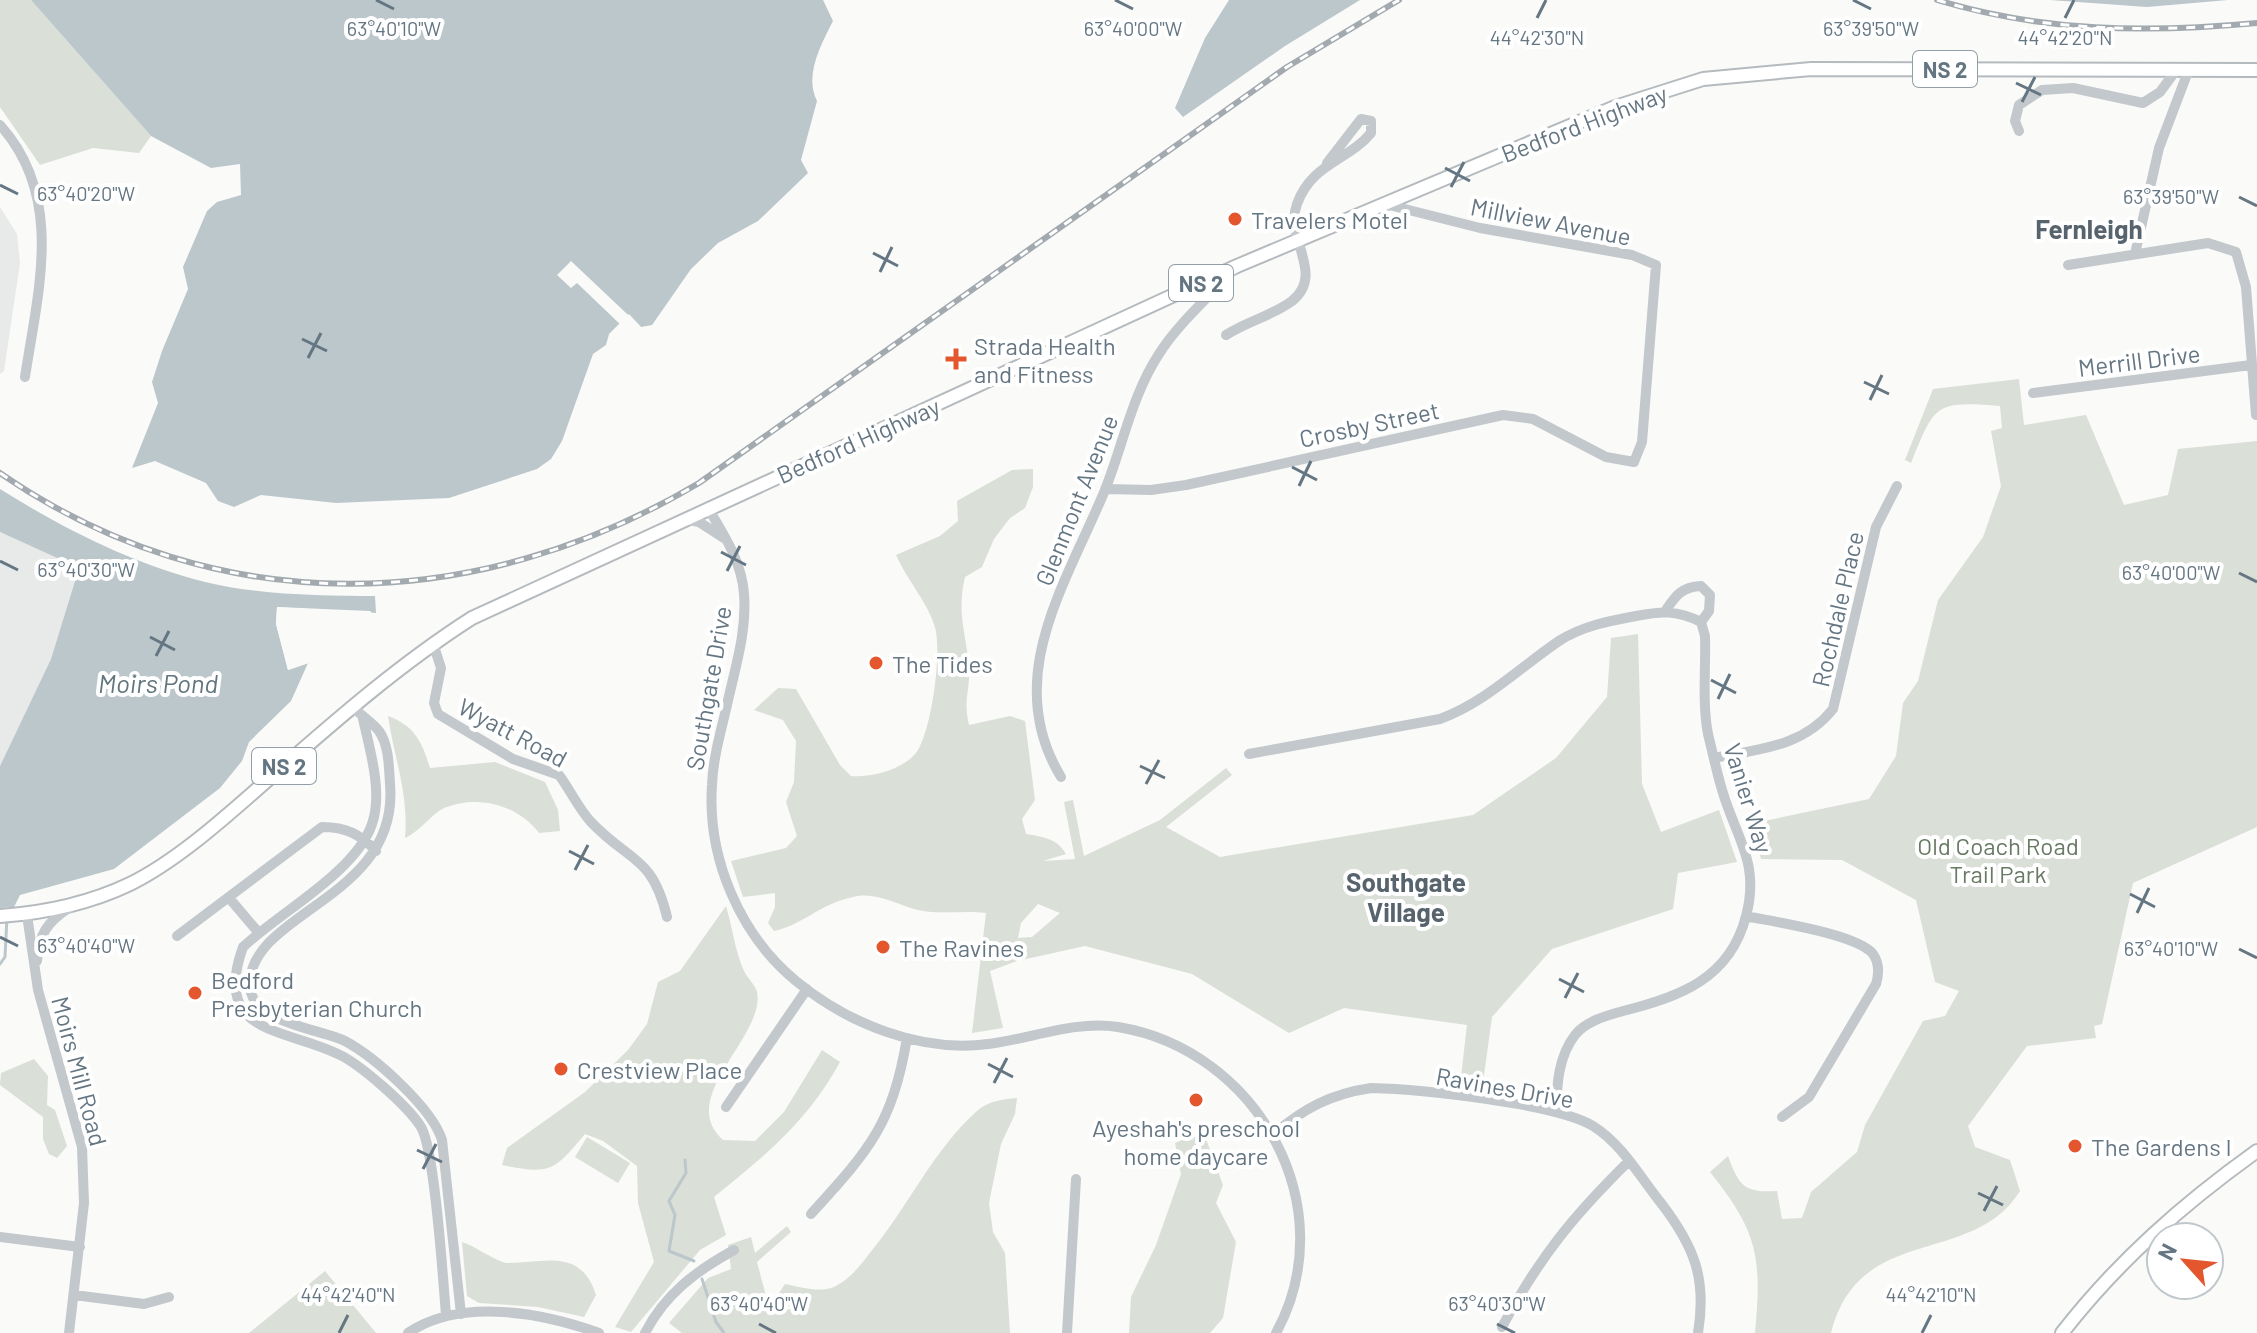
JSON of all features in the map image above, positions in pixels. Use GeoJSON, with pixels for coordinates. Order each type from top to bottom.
{"type":"FeatureCollection","features":[{"type":"Feature","properties":{"kind":"main road","name":"Bedford Highway"},"geometry":{"type":"LineString","coordinates":[[0,916],[74,904],[131,883],[228,814],[352,706],[433,643],[472,618],[1237,266],[1615,107],[1703,79],[1811,69],[2257,70]]}},
{"type":"Feature","properties":{"kind":"main road"},"geometry":{"type":"LineString","coordinates":[[2062,1333],[2147,1238],[2199,1193],[2257,1151]]}},
{"type":"Feature","properties":{"kind":"street"},"geometry":{"type":"LineString","coordinates":[[2019,131],[2015,121],[2019,105],[2042,90],[2073,88],[2143,103],[2160,92],[2183,69]]}},
{"type":"Feature","properties":{"kind":"street"},"geometry":{"type":"LineString","coordinates":[[2135,254],[2159,148],[2183,69]]}},
{"type":"Feature","properties":{"kind":"street"},"geometry":{"type":"LineString","coordinates":[[1226,335],[1280,309],[1301,293],[1307,274],[1293,223],[1297,203],[1310,181],[1361,119],[1371,121],[1371,133],[1363,142],[1327,163]]}},
{"type":"Feature","properties":{"kind":"street"},"geometry":{"type":"LineString","coordinates":[[0,125],[24,158],[38,192],[42,263],[25,377]]}},
{"type":"Feature","properties":{"kind":"street","name":"Millview Avenue"},"geometry":{"type":"LineString","coordinates":[[1385,204],[1480,228],[1632,255],[1656,265],[1642,442],[1634,462]]}},
{"type":"Feature","properties":{"kind":"street"},"geometry":{"type":"LineString","coordinates":[[2068,265],[2208,243],[2236,252],[2246,287],[2256,415]]}},
{"type":"Feature","properties":{"kind":"street","name":"Glenmont Avenue"},"geometry":{"type":"LineString","coordinates":[[1061,777],[1044,749],[1034,687],[1038,655],[1066,574],[1105,489],[1137,398],[1157,357],[1172,335],[1237,266]]}},
{"type":"Feature","properties":{"kind":"street","name":"Merrill Drive"},"geometry":{"type":"LineString","coordinates":[[2033,393],[2251,365]]}},
{"type":"Feature","properties":{"kind":"street","name":"Crosby Street"},"geometry":{"type":"LineString","coordinates":[[1105,489],[1151,490],[1186,485],[1503,415],[1533,419],[1606,457],[1634,462]]}},
{"type":"Feature","properties":{"kind":"street","name":"Rochdale Place"},"geometry":{"type":"LineString","coordinates":[[1714,758],[1789,743],[1821,724],[1833,709],[1876,527],[1897,486]]}},
{"type":"Feature","properties":{"kind":"street","name":"Southgate Drive"},"geometry":{"type":"LineString","coordinates":[[708,508],[729,542],[744,591],[745,618],[711,787],[713,822],[722,869],[735,906],[778,964],[807,989],[873,1027],[907,1038],[955,1047],[1080,1027],[1115,1026],[1193,1055],[1229,1081],[1274,1134],[1293,1176],[1301,1220],[1300,1266],[1286,1314],[1276,1333]]}},
{"type":"Feature","properties":{"kind":"street"},"geometry":{"type":"LineString","coordinates":[[685,519],[710,527],[729,542]]}},
{"type":"Feature","properties":{"kind":"street","name":"Vanier Way"},"geometry":{"type":"LineString","coordinates":[[1556,1111],[1557,1078],[1576,1033],[1587,1024],[1667,1000],[1696,985],[1731,951],[1746,916],[1750,869],[1744,843],[1723,793],[1707,730],[1705,636],[1701,622],[1709,611],[1710,595],[1701,586],[1689,587],[1677,594],[1666,610]]}},
{"type":"Feature","properties":{"kind":"street"},"geometry":{"type":"LineString","coordinates":[[1249,754],[1440,719],[1489,695],[1561,640],[1586,628],[1666,610],[1684,613],[1701,622]]}},
{"type":"Feature","properties":{"kind":"street","name":"Wyatt Road"},"geometry":{"type":"LineString","coordinates":[[433,643],[441,668],[434,703],[438,714],[513,759],[559,775],[580,810],[645,866],[659,884],[667,917]]}},
{"type":"Feature","properties":{"kind":"street"},"geometry":{"type":"LineString","coordinates":[[352,706],[378,731],[389,762],[392,800],[387,831],[362,869],[269,943],[251,967],[250,991],[260,1006],[278,1020],[343,1040],[360,1050],[430,1114],[442,1140],[461,1314]]}},
{"type":"Feature","properties":{"kind":"street"},"geometry":{"type":"LineString","coordinates":[[363,719],[370,750],[375,808],[365,838],[354,856],[243,947],[235,969],[236,996],[252,1020],[272,1033],[337,1053],[353,1063],[421,1127],[429,1162],[446,1315]]}},
{"type":"Feature","properties":{"kind":"street"},"geometry":{"type":"LineString","coordinates":[[177,936],[322,827],[343,827],[365,838],[376,851]]}},
{"type":"Feature","properties":{"kind":"street"},"geometry":{"type":"LineString","coordinates":[[230,899],[258,932]]}},
{"type":"Feature","properties":{"kind":"street"},"geometry":{"type":"LineString","coordinates":[[35,975],[42,933],[49,921],[74,904]]}},
{"type":"Feature","properties":{"kind":"street","name":"Moirs Mill Road"},"geometry":{"type":"LineString","coordinates":[[21,915],[82,1147],[80,1247],[69,1333]]}},
{"type":"Feature","properties":{"kind":"street"},"geometry":{"type":"LineString","coordinates":[[1746,916],[1855,942],[1872,953],[1878,964],[1876,984],[1809,1097],[1782,1117]]}},
{"type":"Feature","properties":{"kind":"street"},"geometry":{"type":"LineString","coordinates":[[726,1107],[807,989]]}},
{"type":"Feature","properties":{"kind":"street"},"geometry":{"type":"LineString","coordinates":[[811,1214],[877,1137],[901,1077],[907,1038]]}},
{"type":"Feature","properties":{"kind":"street","name":"Ravines Drive"},"geometry":{"type":"LineString","coordinates":[[1274,1134],[1309,1106],[1349,1091],[1371,1088],[1556,1111],[1593,1126],[1629,1161],[1682,1230],[1691,1247],[1700,1288],[1698,1333]]}},
{"type":"Feature","properties":{"kind":"street"},"geometry":{"type":"LineString","coordinates":[[1502,1327],[1549,1247],[1575,1215],[1629,1161]]}},
{"type":"Feature","properties":{"kind":"street"},"geometry":{"type":"LineString","coordinates":[[1067,1333],[1076,1179]]}},
{"type":"Feature","properties":{"kind":"street"},"geometry":{"type":"LineString","coordinates":[[0,1237],[80,1247]]}},
{"type":"Feature","properties":{"kind":"street"},"geometry":{"type":"LineString","coordinates":[[645,1333],[668,1298],[684,1282],[734,1250]]}},
{"type":"Feature","properties":{"kind":"street"},"geometry":{"type":"LineString","coordinates":[[74,1295],[144,1304],[169,1297]]}},
{"type":"Feature","properties":{"kind":"street"},"geometry":{"type":"LineString","coordinates":[[408,1333],[446,1315],[461,1314],[538,1315],[563,1328],[599,1333]]}},
{"type":"Feature","properties":{"kind":"shaded area"},"geometry":{"type":"Polygon","coordinates":[[[0,207],[17,234],[20,263],[4,371],[0,374],[0,207]]]}},
{"type":"Feature","properties":{"kind":"shaded area"},"geometry":{"type":"Polygon","coordinates":[[[0,532],[66,562],[74,570],[75,581],[51,659],[0,766],[0,532]]]}},
{"type":"Feature","properties":{"kind":"green space"},"geometry":{"type":"Polygon","coordinates":[[[0,0],[31,0],[151,136],[139,153],[93,148],[40,165],[0,107],[0,0]]]}},
{"type":"Feature","properties":{"kind":"green space","name":"Old Coach Road Trail Park"},"geometry":{"type":"Polygon","coordinates":[[[2019,379],[2024,425],[2086,415],[2124,505],[2168,495],[2178,449],[2257,441],[2257,827],[2133,883],[2102,1024],[2094,1026],[2096,1038],[2027,1046],[1968,1126],[1975,1147],[2010,1160],[2020,1191],[1999,1215],[1974,1230],[1890,1260],[1866,1275],[1845,1298],[1831,1333],[1755,1333],[1758,1284],[1753,1246],[1738,1212],[1710,1172],[1728,1156],[1744,1186],[1757,1191],[1777,1191],[1782,1219],[1802,1218],[1811,1192],[1857,1152],[1865,1125],[1923,1021],[1945,1016],[1959,991],[1935,982],[1916,900],[1842,860],[1761,859],[1750,824],[1869,799],[1896,756],[1903,703],[1918,681],[1938,600],[1983,537],[2001,486],[1991,431],[2002,428],[2000,406],[1962,404],[1940,410],[1926,428],[1911,463],[1905,460],[1933,389],[2019,379]]]}},
{"type":"Feature","properties":{"kind":"green space"},"geometry":{"type":"Polygon","coordinates":[[[1033,469],[1033,487],[1025,508],[1010,518],[994,539],[982,567],[965,577],[962,602],[969,670],[967,709],[969,725],[1010,716],[1025,721],[1035,800],[1022,819],[1026,834],[1054,841],[1066,854],[1043,861],[1075,859],[1064,802],[1073,800],[1084,856],[1160,820],[1226,768],[1232,775],[1166,827],[1220,857],[1473,815],[1556,758],[1607,697],[1611,638],[1638,634],[1642,784],[1661,832],[1719,810],[1737,862],[1678,873],[1673,909],[1552,949],[1492,1017],[1481,1097],[1459,1094],[1467,1025],[1344,1008],[1289,1033],[1192,974],[1085,946],[1017,961],[990,971],[1003,1028],[972,1033],[986,913],[927,911],[878,897],[862,896],[830,904],[774,931],[768,923],[775,907],[775,893],[743,897],[731,861],[786,848],[797,836],[786,802],[794,782],[796,741],[783,720],[754,710],[778,688],[796,689],[840,765],[851,776],[888,771],[912,757],[928,724],[937,639],[927,608],[896,555],[940,536],[958,521],[957,501],[1012,470],[1033,469]],[[1038,904],[1021,923],[1018,938],[1032,937],[1060,913],[1038,904]]]}},
{"type":"Feature","properties":{"kind":"green space"},"geometry":{"type":"Polygon","coordinates":[[[388,716],[405,725],[416,736],[430,768],[495,762],[545,782],[558,810],[560,831],[539,833],[509,809],[470,802],[444,808],[405,838],[403,791],[388,716]]]}},
{"type":"Feature","properties":{"kind":"green space"},"geometry":{"type":"Polygon","coordinates":[[[726,906],[741,963],[757,992],[756,1009],[749,1028],[715,1086],[709,1105],[711,1123],[723,1140],[755,1141],[784,1112],[822,1050],[840,1062],[799,1120],[768,1152],[714,1197],[726,1235],[700,1250],[631,1332],[615,1327],[654,1262],[638,1203],[637,1166],[603,1141],[585,1134],[566,1156],[550,1167],[531,1170],[502,1165],[507,1148],[585,1092],[628,1050],[647,1024],[658,982],[680,971],[726,906]]]}},
{"type":"Feature","properties":{"kind":"green space"},"geometry":{"type":"Polygon","coordinates":[[[34,1059],[48,1076],[47,1105],[55,1110],[67,1146],[57,1158],[49,1154],[43,1139],[43,1117],[0,1085],[1,1073],[34,1059]]]}},
{"type":"Feature","properties":{"kind":"green space"},"geometry":{"type":"Polygon","coordinates":[[[1017,1098],[1015,1114],[1001,1144],[989,1203],[993,1232],[1005,1253],[1010,1333],[682,1333],[669,1323],[708,1278],[731,1269],[728,1245],[751,1237],[755,1253],[787,1226],[791,1232],[757,1262],[770,1311],[791,1309],[779,1293],[785,1284],[822,1289],[840,1284],[873,1249],[962,1126],[986,1105],[1017,1098]]]}},
{"type":"Feature","properties":{"kind":"green space"},"geometry":{"type":"Polygon","coordinates":[[[1192,1136],[1206,1139],[1223,1185],[1216,1203],[1236,1242],[1223,1318],[1210,1333],[1129,1333],[1131,1297],[1156,1245],[1181,1174],[1175,1143],[1192,1136]]]}},
{"type":"Feature","properties":{"kind":"green space"},"geometry":{"type":"Polygon","coordinates":[[[587,1137],[630,1163],[618,1183],[575,1157],[587,1137]]]}},
{"type":"Feature","properties":{"kind":"green space"},"geometry":{"type":"Polygon","coordinates":[[[462,1242],[507,1263],[547,1260],[571,1264],[581,1270],[596,1295],[584,1317],[538,1307],[479,1303],[467,1296],[462,1242]]]}},
{"type":"Feature","properties":{"kind":"green space"},"geometry":{"type":"Polygon","coordinates":[[[325,1271],[376,1333],[249,1333],[325,1271]]]}},
{"type":"Feature","properties":{"kind":"water"},"geometry":{"type":"Polygon","coordinates":[[[31,0],[823,0],[833,21],[813,71],[813,91],[817,101],[801,160],[808,173],[758,221],[718,243],[691,269],[652,325],[641,327],[629,314],[609,334],[606,345],[593,354],[562,441],[551,459],[537,469],[449,498],[336,503],[261,495],[234,507],[218,501],[206,483],[155,461],[132,468],[158,403],[152,382],[188,289],[183,267],[207,211],[217,202],[241,195],[240,164],[211,168],[151,136],[31,0]]]}},
{"type":"Feature","properties":{"kind":"water"},"geometry":{"type":"Polygon","coordinates":[[[1229,0],[1360,0],[1285,46],[1183,117],[1175,108],[1205,38],[1229,0]]]}},
{"type":"Feature","properties":{"kind":"water"},"geometry":{"type":"Polygon","coordinates":[[[2050,0],[2228,0],[2147,7],[2050,0]]]}},
{"type":"Feature","properties":{"kind":"water","name":"Moirs Pond"},"geometry":{"type":"Polygon","coordinates":[[[0,489],[99,543],[178,574],[205,582],[268,592],[375,596],[376,613],[277,607],[276,624],[288,670],[308,663],[291,701],[249,742],[242,761],[220,788],[114,869],[20,895],[14,907],[0,908],[0,766],[51,659],[75,581],[74,570],[66,562],[0,532],[0,489]]]}},
{"type":"Feature","properties":{"kind":"pier"},"geometry":{"type":"Polygon","coordinates":[[[571,261],[644,330],[629,320],[623,327],[577,283],[571,288],[557,275],[571,261]]]}},
{"type":"Feature","properties":{"kind":"pier"},"geometry":{"type":"Polygon","coordinates":[[[277,607],[370,611],[376,617],[280,611],[290,666],[307,659],[312,662],[288,670],[276,624],[277,607]]]}},
{"type":"Feature","properties":{"kind":"waterway"},"geometry":{"type":"LineString","coordinates":[[0,964],[5,957],[7,917]]}},
{"type":"Feature","properties":{"kind":"waterway"},"geometry":{"type":"LineString","coordinates":[[685,1160],[686,1173],[669,1201],[675,1215],[669,1251],[694,1261]]}},
{"type":"Feature","properties":{"kind":"waterway"},"geometry":{"type":"LineString","coordinates":[[702,1279],[716,1322],[724,1333]]}},
{"type":"Feature","properties":{"kind":"railway"},"geometry":{"type":"LineString","coordinates":[[0,473],[83,522],[170,556],[258,577],[348,584],[437,577],[527,558],[614,527],[699,483],[1287,67],[1399,0]]}},
{"type":"Feature","properties":{"kind":"railway"},"geometry":{"type":"LineString","coordinates":[[1937,0],[2016,18],[2096,27],[2176,28],[2257,23]]}},
{"type":"Feature","properties":{"kind":"place","name":"Travelers Motel"},"geometry":{"type":"Point","coordinates":[1235,219]}},
{"type":"Feature","properties":{"kind":"place","name":"Strada Health and Fitness"},"geometry":{"type":"Point","coordinates":[956,359]}},
{"type":"Feature","properties":{"kind":"place","name":"The Tides"},"geometry":{"type":"Point","coordinates":[876,663]}},
{"type":"Feature","properties":{"kind":"place","name":"The Ravines"},"geometry":{"type":"Point","coordinates":[883,947]}},
{"type":"Feature","properties":{"kind":"place","name":"Bedford Presbyterian Church"},"geometry":{"type":"Point","coordinates":[195,993]}},
{"type":"Feature","properties":{"kind":"place","name":"Crestview Place"},"geometry":{"type":"Point","coordinates":[561,1069]}},
{"type":"Feature","properties":{"kind":"place","name":"Ayeshah's preschool home daycare"},"geometry":{"type":"Point","coordinates":[1196,1100]}},
{"type":"Feature","properties":{"kind":"place","name":"The Gardens I"},"geometry":{"type":"Point","coordinates":[2075,1146]}},
{"type":"Feature","properties":{"kind":"district","name":"Fernleigh"},"geometry":{"type":"Point","coordinates":[2089,228]}},
{"type":"Feature","properties":{"kind":"district","name":"Southgate Village"},"geometry":{"type":"Point","coordinates":[1406,896]}}]}
